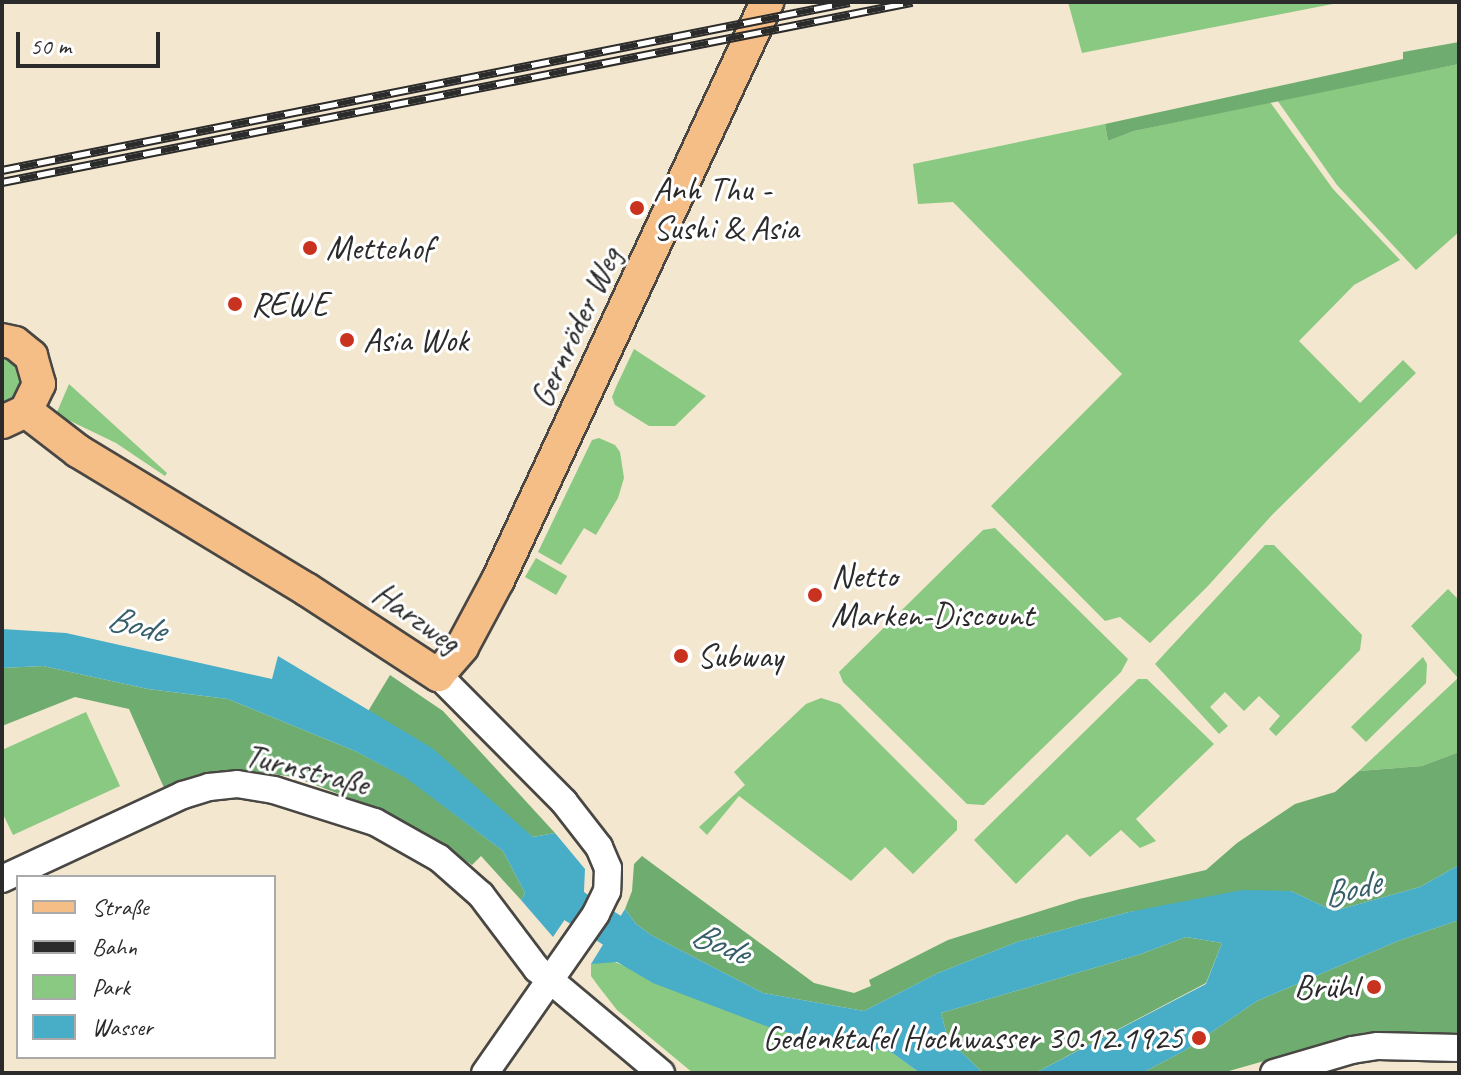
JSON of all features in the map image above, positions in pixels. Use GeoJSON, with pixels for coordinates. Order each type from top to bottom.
{"type":"FeatureCollection","features":[{"type":"Feature","properties":{"kind":"main road","name":"Gernröder Weg"},"geometry":{"type":"LineString","coordinates":[[438,675],[462,647],[498,580],[767,2]]}},
{"type":"Feature","properties":{"kind":"main road"},"geometry":{"type":"LineString","coordinates":[[2,340],[24,349],[36,366],[38,390],[14,416]]}},
{"type":"Feature","properties":{"kind":"main road","name":"Harzweg"},"geometry":{"type":"LineString","coordinates":[[14,416],[78,451],[306,589],[438,675]]}},
{"type":"Feature","properties":{"kind":"street","name":"Harzweg"},"geometry":{"type":"LineString","coordinates":[[438,675],[564,802],[599,847],[608,868],[609,883],[602,903],[485,1073]]}},
{"type":"Feature","properties":{"kind":"street","name":"Turnstraße"},"geometry":{"type":"LineString","coordinates":[[2,879],[183,795],[223,785],[256,786],[375,822],[439,858],[481,895],[523,955],[661,1073]]}},
{"type":"Feature","properties":{"kind":"street"},"geometry":{"type":"LineString","coordinates":[[1274,1073],[1339,1053],[1378,1046],[1459,1048]]}},
{"type":"Feature","properties":{"kind":"green space"},"geometry":{"type":"Polygon","coordinates":[[[1068,2],[1343,2],[1082,53],[1068,2]]]}},
{"type":"Feature","properties":{"kind":"green space"},"geometry":{"type":"Polygon","coordinates":[[[1459,42],[1459,64],[1134,131],[1108,141],[1105,124],[1403,59],[1403,52],[1459,42]]]}},
{"type":"Feature","properties":{"kind":"green space"},"geometry":{"type":"Polygon","coordinates":[[[1459,64],[1459,232],[1416,270],[1337,185],[1277,100],[1459,64]]]}},
{"type":"Feature","properties":{"kind":"green space"},"geometry":{"type":"Polygon","coordinates":[[[1270,102],[1333,189],[1400,260],[1354,285],[1299,341],[1360,403],[1403,360],[1416,373],[1273,514],[1207,587],[1150,643],[1120,617],[1105,621],[991,506],[1122,374],[953,202],[918,204],[913,164],[1105,124],[1108,141],[1134,131],[1270,102]]]}},
{"type":"Feature","properties":{"kind":"green space"},"geometry":{"type":"Polygon","coordinates":[[[634,349],[706,396],[675,426],[649,426],[615,405],[612,397],[634,349]]]}},
{"type":"Feature","properties":{"kind":"green space"},"geometry":{"type":"Polygon","coordinates":[[[2,357],[15,365],[21,379],[17,394],[2,403],[2,357]]]}},
{"type":"Feature","properties":{"kind":"green space"},"geometry":{"type":"Polygon","coordinates":[[[69,384],[167,473],[165,476],[116,443],[62,417],[57,412],[69,384]]]}},
{"type":"Feature","properties":{"kind":"green space"},"geometry":{"type":"Polygon","coordinates":[[[599,438],[615,445],[620,452],[624,478],[618,498],[596,535],[584,528],[561,565],[538,552],[592,440],[599,438]]]}},
{"type":"Feature","properties":{"kind":"green space"},"geometry":{"type":"Polygon","coordinates":[[[995,528],[1128,659],[1121,672],[984,805],[967,804],[843,682],[839,672],[983,530],[995,528]]]}},
{"type":"Feature","properties":{"kind":"green space"},"geometry":{"type":"Polygon","coordinates":[[[1265,545],[1274,545],[1362,635],[1360,650],[1276,736],[1269,729],[1280,716],[1259,696],[1244,711],[1225,692],[1210,707],[1228,726],[1219,734],[1155,664],[1265,545]]]}},
{"type":"Feature","properties":{"kind":"green space"},"geometry":{"type":"Polygon","coordinates":[[[536,558],[567,576],[556,595],[525,577],[536,558]]]}},
{"type":"Feature","properties":{"kind":"green space"},"geometry":{"type":"Polygon","coordinates":[[[1448,589],[1459,600],[1459,752],[1422,766],[1359,771],[1458,678],[1411,626],[1448,589]]]}},
{"type":"Feature","properties":{"kind":"green space"},"geometry":{"type":"Polygon","coordinates":[[[1423,657],[1427,664],[1426,683],[1366,742],[1351,727],[1423,657]]]}},
{"type":"Feature","properties":{"kind":"green space"},"geometry":{"type":"Polygon","coordinates":[[[43,666],[148,689],[228,699],[355,751],[407,778],[503,851],[525,893],[521,900],[481,856],[472,865],[439,842],[382,810],[294,777],[236,769],[203,775],[165,790],[129,709],[75,697],[2,726],[2,668],[43,666]]]}},
{"type":"Feature","properties":{"kind":"green space"},"geometry":{"type":"Polygon","coordinates":[[[390,675],[443,711],[555,833],[533,837],[367,713],[390,675]]]}},
{"type":"Feature","properties":{"kind":"green space"},"geometry":{"type":"Polygon","coordinates":[[[1138,679],[1147,679],[1214,744],[1136,819],[1156,841],[1140,848],[1121,830],[1090,857],[1067,834],[1016,884],[974,840],[1138,679]]]}},
{"type":"Feature","properties":{"kind":"green space"},"geometry":{"type":"Polygon","coordinates":[[[821,698],[840,704],[957,821],[957,830],[913,874],[885,847],[851,881],[739,796],[707,835],[699,827],[745,785],[734,772],[806,704],[821,698]]]}},
{"type":"Feature","properties":{"kind":"green space"},"geometry":{"type":"Polygon","coordinates":[[[86,712],[120,786],[13,835],[2,812],[2,750],[86,712]]]}},
{"type":"Feature","properties":{"kind":"green space"},"geometry":{"type":"Polygon","coordinates":[[[1459,752],[1459,865],[1420,887],[1334,911],[1291,891],[1129,912],[1017,942],[938,973],[864,1011],[763,993],[651,935],[636,924],[625,909],[632,891],[634,864],[642,856],[814,983],[854,993],[871,986],[869,980],[948,940],[1079,899],[1206,870],[1237,843],[1295,804],[1335,792],[1359,771],[1422,766],[1459,752]]]}},
{"type":"Feature","properties":{"kind":"green space","name":"Brühl"},"geometry":{"type":"Polygon","coordinates":[[[1459,920],[1459,1033],[1366,1032],[1222,1073],[1142,1073],[1184,1051],[1257,1001],[1398,941],[1459,920]]]}},
{"type":"Feature","properties":{"kind":"green space"},"geometry":{"type":"Polygon","coordinates":[[[1186,937],[1222,943],[1206,983],[1035,1073],[983,1073],[948,1039],[941,1013],[1141,954],[1186,937]]]}},
{"type":"Feature","properties":{"kind":"green space"},"geometry":{"type":"Polygon","coordinates":[[[610,960],[779,1031],[891,1052],[920,1073],[693,1073],[617,1010],[599,987],[591,976],[591,964],[610,960]]]}},
{"type":"Feature","properties":{"kind":"water"},"geometry":{"type":"Polygon","coordinates":[[[2,629],[66,633],[272,679],[278,656],[432,748],[533,837],[555,833],[585,869],[584,891],[553,937],[521,900],[525,893],[503,851],[406,778],[355,751],[228,699],[148,689],[43,666],[2,668],[2,629]]]}},
{"type":"Feature","properties":{"kind":"water"},"geometry":{"type":"Polygon","coordinates":[[[1459,865],[1459,920],[1398,941],[1257,1001],[1184,1051],[1142,1073],[1035,1073],[1206,984],[1222,943],[1186,937],[1141,954],[941,1013],[948,1039],[983,1073],[920,1073],[891,1052],[779,1031],[653,983],[617,962],[591,964],[625,909],[636,924],[651,935],[763,993],[864,1011],[938,973],[1017,942],[1129,912],[1242,890],[1291,891],[1334,911],[1420,887],[1459,865]]]}},
{"type":"Feature","properties":{"kind":"waterway","name":"Bode"},"geometry":{"type":"LineString","coordinates":[[541,874],[574,906],[649,954]]}},
{"type":"Feature","properties":{"kind":"railway"},"geometry":{"type":"LineString","coordinates":[[2,170],[850,2]]}},
{"type":"Feature","properties":{"kind":"railway"},"geometry":{"type":"LineString","coordinates":[[2,182],[912,2]]}},
{"type":"Feature","properties":{"kind":"place","name":"Anh Thu - Sushi & Asia"},"geometry":{"type":"Point","coordinates":[637,208]}},
{"type":"Feature","properties":{"kind":"place","name":"Mettehof"},"geometry":{"type":"Point","coordinates":[310,248]}},
{"type":"Feature","properties":{"kind":"place","name":"REWE"},"geometry":{"type":"Point","coordinates":[235,304]}},
{"type":"Feature","properties":{"kind":"place","name":"Asia Wok"},"geometry":{"type":"Point","coordinates":[347,340]}},
{"type":"Feature","properties":{"kind":"place","name":"Netto Marken-Discount"},"geometry":{"type":"Point","coordinates":[815,595]}},
{"type":"Feature","properties":{"kind":"place","name":"Subway"},"geometry":{"type":"Point","coordinates":[681,656]}},
{"type":"Feature","properties":{"kind":"place","name":"Brühl"},"geometry":{"type":"Point","coordinates":[1374,987]}},
{"type":"Feature","properties":{"kind":"place","name":"Gedenktafel Hochwasser 30.12.1925"},"geometry":{"type":"Point","coordinates":[1199,1038]}}]}
